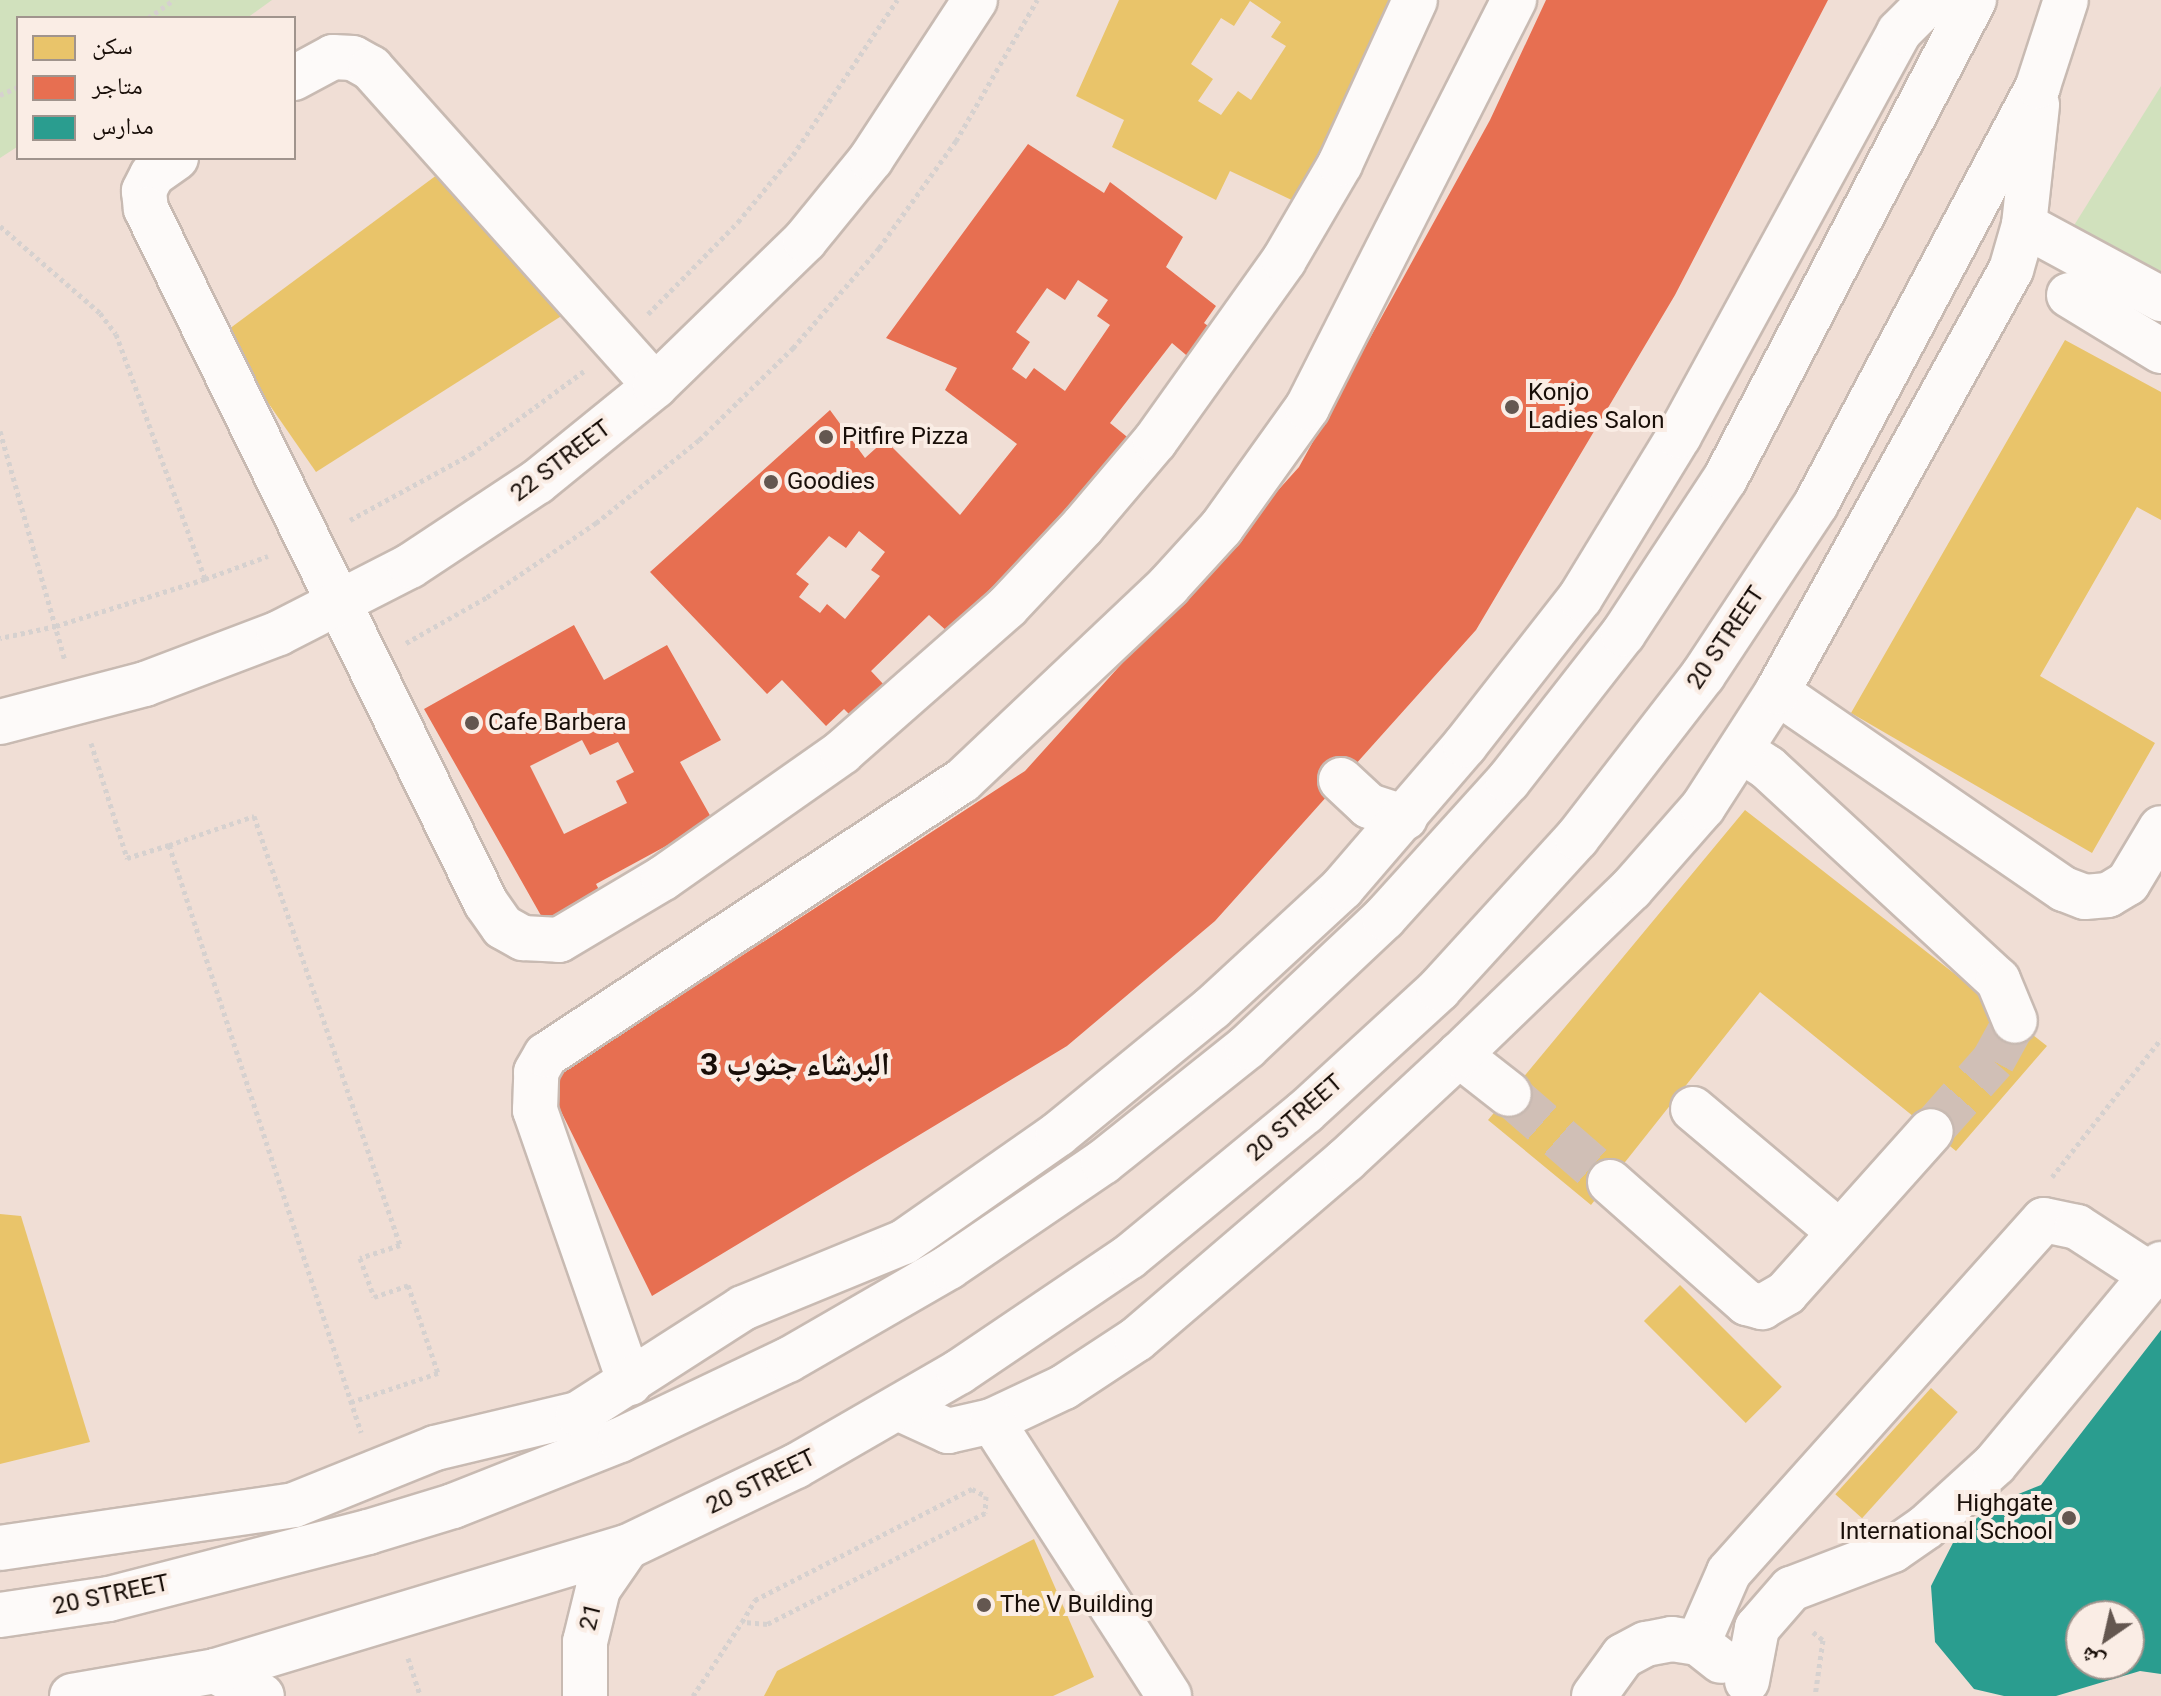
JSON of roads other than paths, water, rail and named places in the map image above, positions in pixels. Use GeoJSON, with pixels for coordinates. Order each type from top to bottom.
{"type":"FeatureCollection","features":[{"type":"Feature","properties":{"kind":"street","name":"22 STREET"},"geometry":{"type":"LineString","coordinates":[[0,722],[77,704],[213,660],[343,603],[524,490],[655,386],[805,240],[871,159],[975,0]]}},
{"type":"Feature","properties":{"kind":"street"},"geometry":{"type":"LineString","coordinates":[[173,160],[152,175],[144,191],[146,209],[343,603],[486,903],[503,927],[523,938],[559,940],[754,818],[842,752],[1007,607],[1083,526],[1165,429],[1284,260],[1340,164],[1415,0]]}},
{"type":"Feature","properties":{"kind":"street"},"geometry":{"type":"LineString","coordinates":[[630,1383],[535,1110],[536,1072],[546,1055],[962,781],[1168,586],[1260,479],[1307,408],[1514,0]]}},
{"type":"Feature","properties":{"kind":"street"},"geometry":{"type":"LineString","coordinates":[[0,1548],[294,1505],[435,1448],[578,1414],[743,1308],[904,1242],[1058,1134],[1223,998],[1342,888],[1405,818],[1580,598],[1679,436],[1899,32],[1931,0]]}},
{"type":"Feature","properties":{"kind":"street","name":"20 STREET"},"geometry":{"type":"LineString","coordinates":[[0,1615],[109,1599],[368,1532],[453,1506],[620,1440],[788,1360],[949,1267],[1103,1162],[1247,1047],[1384,918],[1508,781],[1623,634],[1725,479],[1974,0]]}},
{"type":"Feature","properties":{"kind":"street","name":"20 STREET"},"geometry":{"type":"LineString","coordinates":[[72,1696],[215,1671],[627,1547],[900,1409],[1129,1257],[1305,1112],[1439,989],[1577,838],[1703,675],[1816,504],[2038,86],[2066,0]]}},
{"type":"Feature","properties":{"kind":"street"},"geometry":{"type":"LineString","coordinates":[[296,77],[333,57],[353,58],[371,68],[655,386]]}},
{"type":"Feature","properties":{"kind":"street"},"geometry":{"type":"LineString","coordinates":[[900,1409],[948,1431],[992,1421],[1064,1387],[1137,1339],[1346,1160],[1459,1055],[1631,889],[1703,807],[1742,751],[1777,692],[1990,311],[2024,225],[2038,86]]}},
{"type":"Feature","properties":{"kind":"street"},"geometry":{"type":"LineString","coordinates":[[2024,225],[2161,299]]}},
{"type":"Feature","properties":{"kind":"street"},"geometry":{"type":"LineString","coordinates":[[2069,295],[2161,351]]}},
{"type":"Feature","properties":{"kind":"street"},"geometry":{"type":"LineString","coordinates":[[1777,692],[2064,889],[2085,897],[2108,895],[2128,883],[2161,828]]}},
{"type":"Feature","properties":{"kind":"street"},"geometry":{"type":"LineString","coordinates":[[1742,751],[1768,768],[1998,980],[2015,1021]]}},
{"type":"Feature","properties":{"kind":"street"},"geometry":{"type":"LineString","coordinates":[[1341,780],[1369,806],[1405,818]]}},
{"type":"Feature","properties":{"kind":"street"},"geometry":{"type":"LineString","coordinates":[[1459,1055],[1509,1094]]}},
{"type":"Feature","properties":{"kind":"street"},"geometry":{"type":"LineString","coordinates":[[1693,1109],[1840,1233]]}},
{"type":"Feature","properties":{"kind":"street"},"geometry":{"type":"LineString","coordinates":[[1610,1182],[1747,1303],[1762,1307],[1776,1303],[1931,1131]]}},
{"type":"Feature","properties":{"kind":"street"},"geometry":{"type":"LineString","coordinates":[[1698,1643],[1729,1572],[2044,1220],[2077,1227],[2157,1271],[1995,1464],[1926,1527],[1893,1550],[1791,1589],[1757,1628],[1750,1688]]}},
{"type":"Feature","properties":{"kind":"street"},"geometry":{"type":"LineString","coordinates":[[992,1421],[1169,1696]]}},
{"type":"Feature","properties":{"kind":"street","name":"21"},"geometry":{"type":"LineString","coordinates":[[585,1696],[585,1642],[598,1589],[627,1547]]}},
{"type":"Feature","properties":{"kind":"street"},"geometry":{"type":"LineString","coordinates":[[1594,1696],[1614,1665],[1646,1644],[1672,1639],[1698,1643],[1750,1688]]}},
{"type":"Feature","properties":{"kind":"street"},"geometry":{"type":"LineString","coordinates":[[215,1671],[262,1696]]}},
{"type":"Feature","properties":{"kind":"tunnel"},"geometry":{"type":"LineString","coordinates":[[1931,1131],[1993,1061],[2015,1021]]}},
{"type":"Feature","properties":{"kind":"tunnel"},"geometry":{"type":"LineString","coordinates":[[1509,1094],[1610,1182]]}},
{"type":"Feature","properties":{"kind":"place","name":"Konjo Ladies Salon"},"geometry":{"type":"Point","coordinates":[1512,407]}},
{"type":"Feature","properties":{"kind":"place","name":"Pitfire Pizza"},"geometry":{"type":"Point","coordinates":[826,437]}},
{"type":"Feature","properties":{"kind":"place","name":"Goodies"},"geometry":{"type":"Point","coordinates":[771,482]}},
{"type":"Feature","properties":{"kind":"place","name":"Cafe Barbera"},"geometry":{"type":"Point","coordinates":[472,723]}},
{"type":"Feature","properties":{"kind":"place","name":"Highgate International School"},"geometry":{"type":"Point","coordinates":[2069,1518]}},
{"type":"Feature","properties":{"kind":"place","name":"The V Building"},"geometry":{"type":"Point","coordinates":[984,1605]}},
{"type":"Feature","properties":{"kind":"district","name":"البرشاء جنوب 3"},"geometry":{"type":"Point","coordinates":[795,1064]}}]}
